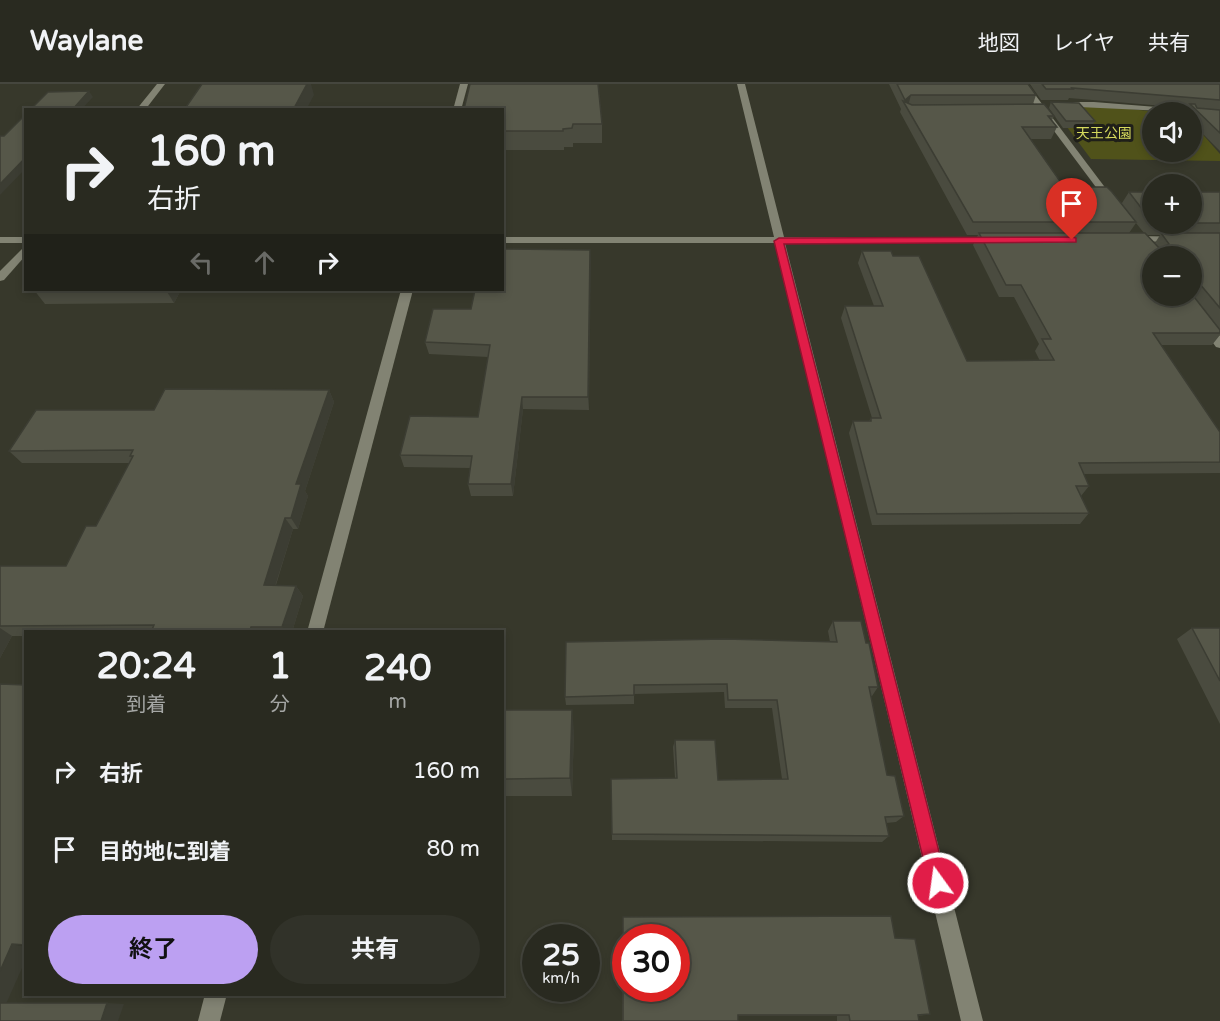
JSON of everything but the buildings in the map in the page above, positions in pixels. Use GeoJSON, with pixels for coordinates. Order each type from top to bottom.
{"type":"FeatureCollection","features":[{"type":"Feature","properties":{"kind":"street"},"geometry":{"type":"LineString","coordinates":[[142,108],[161,84]]}},
{"type":"Feature","properties":{"kind":"street"},"geometry":{"type":"LineString","coordinates":[[458,108],[464,84]]}},
{"type":"Feature","properties":{"kind":"street"},"geometry":{"type":"LineString","coordinates":[[741,84],[972,1021]]}},
{"type":"Feature","properties":{"kind":"street"},"geometry":{"type":"LineString","coordinates":[[1023,84],[1038,108],[1119,212]]}},
{"type":"Feature","properties":{"kind":"street"},"geometry":{"type":"LineString","coordinates":[[1038,108],[1094,104],[1142,108]]}},
{"type":"Feature","properties":{"kind":"street"},"geometry":{"type":"LineString","coordinates":[[1117,239],[1220,240]]}},
{"type":"Feature","properties":{"kind":"street"},"geometry":{"type":"LineString","coordinates":[[0,240],[24,240]]}},
{"type":"Feature","properties":{"kind":"street"},"geometry":{"type":"LineString","coordinates":[[504,240],[1012,240]]}},
{"type":"Feature","properties":{"kind":"street"},"geometry":{"type":"LineString","coordinates":[[0,278],[24,250]]}},
{"type":"Feature","properties":{"kind":"street"},"geometry":{"type":"LineString","coordinates":[[316,630],[407,291]]}},
{"type":"Feature","properties":{"kind":"street"},"geometry":{"type":"LineString","coordinates":[[1191,306],[1220,344]]}},
{"type":"Feature","properties":{"kind":"street"},"geometry":{"type":"LineString","coordinates":[[209,1021],[215,996]]}},
{"type":"Feature","properties":{"kind":"green space","name":"天王公園"},"geometry":{"type":"Polygon","coordinates":[[[1052,107],[1109,107],[1142,110],[1142,160],[1091,159],[1052,107]]]}},
{"type":"Feature","properties":{"kind":"green space","name":"天王公園"},"geometry":{"type":"Polygon","coordinates":[[[1202,134],[1220,154],[1220,161],[1202,161],[1202,134]]]}},
{"type":"Feature","properties":{"kind":"route"},"geometry":{"type":"LineString","coordinates":[[938,883],[779,241],[1072,240]]}}]}
